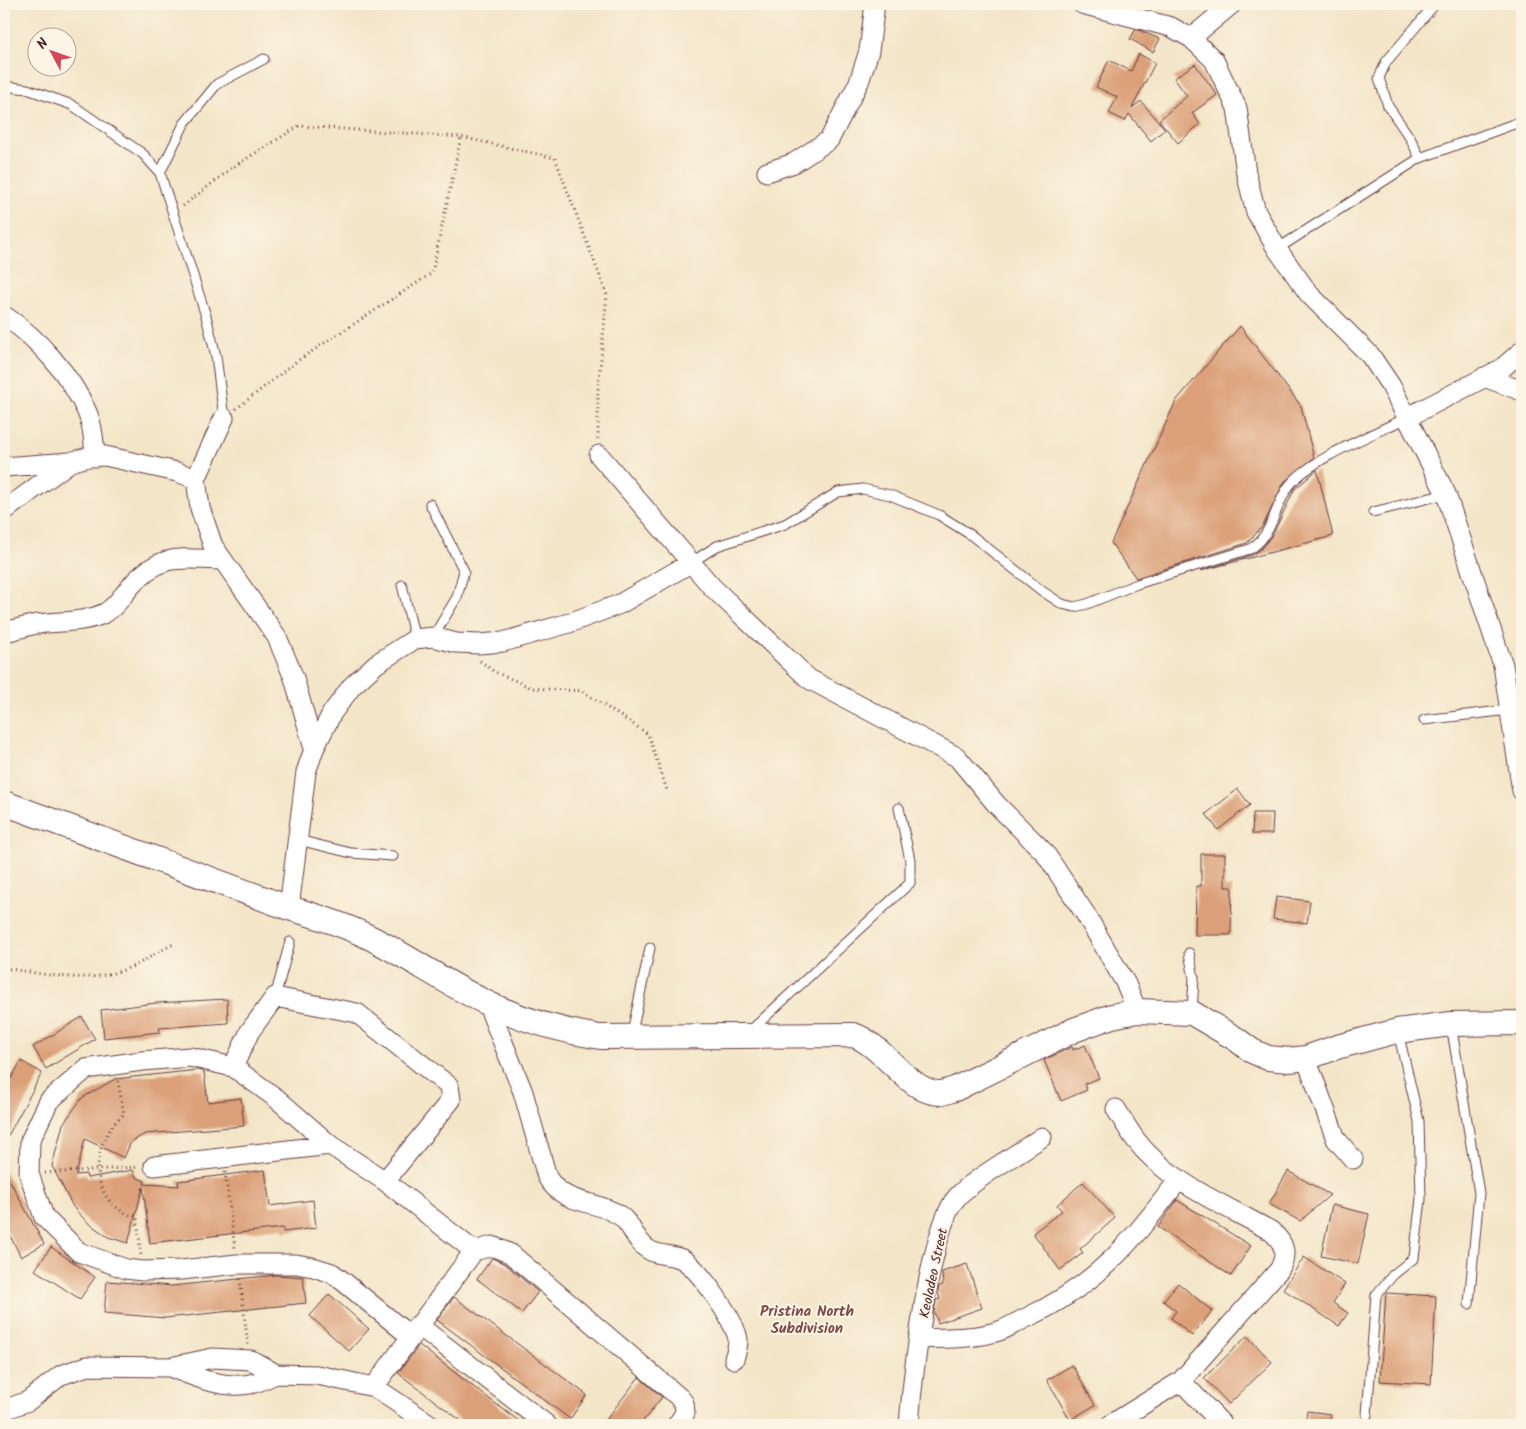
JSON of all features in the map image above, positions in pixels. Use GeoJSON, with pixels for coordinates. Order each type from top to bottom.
{"type":"FeatureCollection","features":[{"type":"Feature","properties":{"kind":"street"},"geometry":{"type":"LineString","coordinates":[[767,172],[794,162],[829,140],[859,82],[869,51],[875,4]]}},
{"type":"Feature","properties":{"kind":"street"},"geometry":{"type":"LineString","coordinates":[[1082,4],[1123,9],[1171,27],[1191,38],[1214,60],[1237,108],[1246,173],[1256,212],[1277,249],[1309,294],[1370,355],[1408,417],[1446,494],[1503,665],[1522,791]]}},
{"type":"Feature","properties":{"kind":"street"},"geometry":{"type":"LineString","coordinates":[[1191,38],[1232,4]]}},
{"type":"Feature","properties":{"kind":"street"},"geometry":{"type":"LineString","coordinates":[[6,317],[34,338],[77,394],[87,413],[93,432],[96,457]]}},
{"type":"Feature","properties":{"kind":"street"},"geometry":{"type":"LineString","coordinates":[[1408,417],[1501,370],[1522,351]]}},
{"type":"Feature","properties":{"kind":"street"},"geometry":{"type":"LineString","coordinates":[[1484,377],[1522,391]]}},
{"type":"Feature","properties":{"kind":"street"},"geometry":{"type":"LineString","coordinates":[[224,418],[196,479],[200,508],[207,533],[221,560],[277,637],[294,678],[314,749]]}},
{"type":"Feature","properties":{"kind":"street"},"geometry":{"type":"LineString","coordinates":[[599,455],[712,587],[809,679],[957,757],[996,805],[1045,853],[1086,915],[1126,984],[1137,1011]]}},
{"type":"Feature","properties":{"kind":"street"},"geometry":{"type":"LineString","coordinates":[[4,467],[70,462],[105,456],[177,472],[196,479]]}},
{"type":"Feature","properties":{"kind":"street"},"geometry":{"type":"LineString","coordinates":[[4,511],[70,462]]}},
{"type":"Feature","properties":{"kind":"street"},"geometry":{"type":"LineString","coordinates":[[4,632],[35,624],[90,618],[105,613],[119,603],[146,571],[160,562],[170,559],[221,560]]}},
{"type":"Feature","properties":{"kind":"street"},"geometry":{"type":"LineString","coordinates":[[289,908],[306,772],[314,749],[332,712],[352,686],[376,664],[424,638],[478,644],[536,634],[620,604],[692,562]]}},
{"type":"Feature","properties":{"kind":"street"},"geometry":{"type":"LineString","coordinates":[[4,803],[289,908],[335,922],[372,938],[487,1003],[532,1022],[571,1033],[600,1037],[853,1035],[863,1038],[874,1046],[916,1084],[929,1091],[940,1093],[963,1086],[1074,1030],[1112,1016],[1137,1011],[1192,1013],[1236,1039],[1252,1051],[1268,1058],[1306,1058],[1337,1047],[1397,1031],[1451,1024],[1522,1023]]}},
{"type":"Feature","properties":{"kind":"street"},"geometry":{"type":"LineString","coordinates":[[233,1067],[250,1031],[275,997],[356,1013],[449,1086],[450,1100],[385,1180]]}},
{"type":"Feature","properties":{"kind":"street"},"geometry":{"type":"LineString","coordinates":[[487,1003],[523,1092],[546,1177],[551,1185],[560,1194],[620,1215],[636,1238],[649,1251],[681,1258],[691,1265],[720,1302],[734,1326],[738,1339],[734,1359]]}},
{"type":"Feature","properties":{"kind":"street"},"geometry":{"type":"LineString","coordinates":[[474,1251],[385,1180],[330,1146],[276,1098],[233,1067],[190,1057],[142,1061],[86,1069],[49,1101],[30,1141],[29,1174],[44,1218],[79,1252],[126,1269],[142,1271],[180,1270],[238,1264],[296,1264],[313,1266],[332,1273],[547,1425]]}},
{"type":"Feature","properties":{"kind":"street"},"geometry":{"type":"LineString","coordinates":[[1306,1058],[1336,1139],[1353,1159]]}},
{"type":"Feature","properties":{"kind":"street"},"geometry":{"type":"LineString","coordinates":[[1110,1425],[1181,1381],[1279,1270],[1284,1262],[1285,1249],[1279,1238],[1271,1231],[1179,1180],[1155,1161],[1135,1140],[1116,1109]]}},
{"type":"Feature","properties":{"kind":"street","name":"Keoladeo Street"},"geometry":{"type":"LineString","coordinates":[[909,1425],[912,1383],[919,1339],[939,1236],[946,1213],[958,1196],[1042,1137]]}},
{"type":"Feature","properties":{"kind":"street"},"geometry":{"type":"LineString","coordinates":[[154,1166],[330,1146]]}},
{"type":"Feature","properties":{"kind":"street"},"geometry":{"type":"LineString","coordinates":[[919,1339],[950,1338],[998,1331],[1054,1305],[1100,1272],[1146,1224],[1179,1180]]}},
{"type":"Feature","properties":{"kind":"street"},"geometry":{"type":"LineString","coordinates":[[374,1387],[474,1251],[492,1246],[511,1254],[645,1367],[684,1403],[685,1413],[677,1425]]}},
{"type":"Feature","properties":{"kind":"street"},"geometry":{"type":"LineString","coordinates":[[4,1410],[28,1401],[61,1375],[87,1366],[170,1367],[207,1358],[251,1360],[276,1374]]}},
{"type":"Feature","properties":{"kind":"street"},"geometry":{"type":"LineString","coordinates":[[170,1367],[207,1381],[222,1384],[250,1384],[276,1374],[317,1375],[374,1387],[431,1425]]}},
{"type":"Feature","properties":{"kind":"street"},"geometry":{"type":"LineString","coordinates":[[1181,1381],[1223,1425]]}},
{"type":"Feature","properties":{"kind":"lane"},"geometry":{"type":"LineString","coordinates":[[1420,158],[1410,138],[1388,106],[1379,78],[1386,62],[1435,4]]}},
{"type":"Feature","properties":{"kind":"lane"},"geometry":{"type":"LineString","coordinates":[[160,173],[184,124],[217,84],[264,59]]}},
{"type":"Feature","properties":{"kind":"lane"},"geometry":{"type":"LineString","coordinates":[[4,86],[27,89],[72,105],[142,154],[160,173],[206,316],[216,356],[224,418]]}},
{"type":"Feature","properties":{"kind":"lane"},"geometry":{"type":"LineString","coordinates":[[1277,249],[1420,158],[1522,120]]}},
{"type":"Feature","properties":{"kind":"lane"},"geometry":{"type":"LineString","coordinates":[[692,562],[716,546],[785,524],[838,492],[863,489],[890,495],[939,515],[971,535],[1042,591],[1062,604],[1074,607],[1087,604],[1137,584],[1250,549],[1261,543],[1289,486],[1310,466],[1408,417]]}},
{"type":"Feature","properties":{"kind":"lane"},"geometry":{"type":"LineString","coordinates":[[1373,512],[1446,494]]}},
{"type":"Feature","properties":{"kind":"lane"},"geometry":{"type":"LineString","coordinates":[[402,585],[424,638],[457,597],[464,570],[430,504]]}},
{"type":"Feature","properties":{"kind":"lane"},"geometry":{"type":"LineString","coordinates":[[1424,720],[1509,710]]}},
{"type":"Feature","properties":{"kind":"lane"},"geometry":{"type":"LineString","coordinates":[[746,1035],[910,882],[910,860],[900,808]]}},
{"type":"Feature","properties":{"kind":"lane"},"geometry":{"type":"LineString","coordinates":[[298,840],[351,853],[393,856]]}},
{"type":"Feature","properties":{"kind":"lane"},"geometry":{"type":"LineString","coordinates":[[275,997],[290,942]]}},
{"type":"Feature","properties":{"kind":"lane"},"geometry":{"type":"LineString","coordinates":[[632,1037],[650,948]]}},
{"type":"Feature","properties":{"kind":"lane"},"geometry":{"type":"LineString","coordinates":[[1189,952],[1194,978],[1192,1013]]}},
{"type":"Feature","properties":{"kind":"lane"},"geometry":{"type":"LineString","coordinates":[[1451,1024],[1480,1194],[1469,1304]]}},
{"type":"Feature","properties":{"kind":"lane"},"geometry":{"type":"LineString","coordinates":[[1367,1415],[1376,1295],[1393,1275],[1414,1258],[1422,1199],[1419,1121],[1397,1031]]}},
{"type":"Feature","properties":{"kind":"path"},"geometry":{"type":"LineString","coordinates":[[173,214],[233,167],[299,126],[461,137],[555,158],[607,295],[598,390],[599,455]]}},
{"type":"Feature","properties":{"kind":"path"},"geometry":{"type":"LineString","coordinates":[[224,418],[297,361],[432,273],[461,137]]}},
{"type":"Feature","properties":{"kind":"path"},"geometry":{"type":"LineString","coordinates":[[479,660],[495,672],[532,688],[582,691],[648,734],[668,793]]}},
{"type":"Feature","properties":{"kind":"path"},"geometry":{"type":"LineString","coordinates":[[4,968],[77,979],[105,976],[136,964],[176,943]]}},
{"type":"Feature","properties":{"kind":"path"},"geometry":{"type":"LineString","coordinates":[[115,1066],[124,1114],[109,1129],[103,1139],[99,1152],[98,1170],[102,1187],[110,1201],[119,1210],[137,1216],[142,1271]]}},
{"type":"Feature","properties":{"kind":"path"},"geometry":{"type":"LineString","coordinates":[[223,1159],[251,1360]]}},
{"type":"Feature","properties":{"kind":"path"},"geometry":{"type":"LineString","coordinates":[[29,1174],[154,1166]]}},
{"type":"Feature","properties":{"kind":"building"},"geometry":{"type":"Polygon","coordinates":[[[1136,29],[1160,39],[1153,52],[1130,39],[1136,29]]]}},
{"type":"Feature","properties":{"kind":"building"},"geometry":{"type":"Polygon","coordinates":[[[1139,54],[1155,63],[1132,108],[1141,101],[1165,129],[1151,141],[1129,114],[1125,121],[1109,113],[1117,97],[1096,87],[1109,60],[1131,71],[1139,54]]]}},
{"type":"Feature","properties":{"kind":"building"},"geometry":{"type":"Polygon","coordinates":[[[1195,64],[1217,95],[1192,113],[1200,124],[1178,143],[1159,120],[1187,96],[1174,78],[1195,64]]]}},
{"type":"Feature","properties":{"kind":"building"},"geometry":{"type":"Polygon","coordinates":[[[1240,326],[1301,406],[1314,458],[1284,482],[1263,526],[1247,543],[1136,578],[1111,543],[1176,401],[1240,326]]]}},
{"type":"Feature","properties":{"kind":"building"},"geometry":{"type":"Polygon","coordinates":[[[1317,470],[1333,536],[1200,571],[1252,555],[1262,548],[1274,532],[1294,490],[1317,470]]]}},
{"type":"Feature","properties":{"kind":"building"},"geometry":{"type":"Polygon","coordinates":[[[1238,789],[1250,805],[1218,830],[1206,814],[1238,789]]]}},
{"type":"Feature","properties":{"kind":"building"},"geometry":{"type":"Polygon","coordinates":[[[1253,813],[1273,813],[1272,834],[1252,834],[1253,813]]]}},
{"type":"Feature","properties":{"kind":"building"},"geometry":{"type":"Polygon","coordinates":[[[1201,854],[1225,854],[1225,887],[1232,887],[1231,935],[1195,935],[1196,886],[1201,886],[1201,854]]]}},
{"type":"Feature","properties":{"kind":"building"},"geometry":{"type":"Polygon","coordinates":[[[1276,897],[1310,901],[1307,923],[1273,919],[1276,897]]]}},
{"type":"Feature","properties":{"kind":"building"},"geometry":{"type":"Polygon","coordinates":[[[227,999],[228,1023],[159,1028],[160,1032],[104,1038],[101,1010],[156,1003],[227,999]]]}},
{"type":"Feature","properties":{"kind":"building"},"geometry":{"type":"Polygon","coordinates":[[[82,1017],[95,1039],[46,1069],[33,1047],[82,1017]]]}},
{"type":"Feature","properties":{"kind":"building"},"geometry":{"type":"Polygon","coordinates":[[[1085,1045],[1099,1078],[1084,1084],[1087,1090],[1061,1101],[1044,1060],[1072,1047],[1073,1050],[1085,1045]]]}},
{"type":"Feature","properties":{"kind":"building"},"geometry":{"type":"Polygon","coordinates":[[[21,1061],[42,1073],[4,1143],[4,1091],[21,1061]]]}},
{"type":"Feature","properties":{"kind":"building"},"geometry":{"type":"Polygon","coordinates":[[[198,1070],[204,1072],[208,1102],[241,1098],[244,1126],[145,1134],[131,1142],[124,1158],[85,1139],[76,1175],[86,1174],[87,1178],[133,1170],[136,1177],[145,1181],[144,1184],[179,1186],[178,1181],[265,1170],[270,1206],[313,1200],[316,1228],[283,1232],[283,1228],[150,1243],[143,1187],[128,1243],[108,1237],[87,1222],[73,1207],[52,1166],[63,1124],[82,1098],[115,1079],[198,1070]]]}},
{"type":"Feature","properties":{"kind":"building"},"geometry":{"type":"Polygon","coordinates":[[[4,1170],[44,1244],[21,1257],[4,1224],[4,1170]]]}},
{"type":"Feature","properties":{"kind":"building"},"geometry":{"type":"Polygon","coordinates":[[[1288,1171],[1330,1195],[1300,1221],[1269,1204],[1288,1171]]]}},
{"type":"Feature","properties":{"kind":"building"},"geometry":{"type":"Polygon","coordinates":[[[1083,1182],[1115,1218],[1080,1249],[1083,1253],[1060,1270],[1033,1233],[1062,1211],[1057,1205],[1083,1182]]]}},
{"type":"Feature","properties":{"kind":"building"},"geometry":{"type":"Polygon","coordinates":[[[1177,1200],[1251,1246],[1231,1276],[1158,1227],[1177,1200]]]}},
{"type":"Feature","properties":{"kind":"building"},"geometry":{"type":"Polygon","coordinates":[[[1332,1205],[1369,1214],[1358,1264],[1321,1256],[1332,1205]]]}},
{"type":"Feature","properties":{"kind":"building"},"geometry":{"type":"Polygon","coordinates":[[[51,1247],[95,1277],[80,1299],[35,1270],[51,1247]]]}},
{"type":"Feature","properties":{"kind":"building"},"geometry":{"type":"Polygon","coordinates":[[[1304,1257],[1345,1284],[1333,1303],[1348,1313],[1339,1326],[1283,1289],[1304,1257]]]}},
{"type":"Feature","properties":{"kind":"building"},"geometry":{"type":"Polygon","coordinates":[[[492,1258],[505,1264],[538,1292],[522,1313],[477,1279],[492,1258]]]}},
{"type":"Feature","properties":{"kind":"building"},"geometry":{"type":"Polygon","coordinates":[[[967,1264],[982,1308],[938,1323],[934,1312],[936,1300],[940,1299],[938,1293],[939,1286],[943,1285],[942,1272],[967,1264]]]}},
{"type":"Feature","properties":{"kind":"building"},"geometry":{"type":"Polygon","coordinates":[[[276,1275],[303,1277],[306,1303],[166,1318],[104,1313],[107,1281],[172,1286],[276,1275]]]}},
{"type":"Feature","properties":{"kind":"building"},"geometry":{"type":"Polygon","coordinates":[[[1178,1283],[1212,1311],[1192,1336],[1171,1318],[1176,1311],[1163,1301],[1178,1283]]]}},
{"type":"Feature","properties":{"kind":"building"},"geometry":{"type":"Polygon","coordinates":[[[1386,1293],[1436,1296],[1431,1384],[1380,1381],[1386,1293]]]}},
{"type":"Feature","properties":{"kind":"building"},"geometry":{"type":"Polygon","coordinates":[[[329,1294],[369,1329],[349,1351],[310,1316],[329,1294]]]}},
{"type":"Feature","properties":{"kind":"building"},"geometry":{"type":"Polygon","coordinates":[[[454,1297],[587,1395],[570,1419],[437,1320],[454,1297]]]}},
{"type":"Feature","properties":{"kind":"building"},"geometry":{"type":"Polygon","coordinates":[[[1247,1336],[1272,1362],[1229,1404],[1204,1378],[1247,1336]]]}},
{"type":"Feature","properties":{"kind":"building"},"geometry":{"type":"Polygon","coordinates":[[[419,1345],[524,1425],[467,1425],[398,1373],[419,1345]]]}},
{"type":"Feature","properties":{"kind":"building"},"geometry":{"type":"Polygon","coordinates":[[[1072,1365],[1095,1405],[1070,1420],[1047,1380],[1072,1365]]]}},
{"type":"Feature","properties":{"kind":"building"},"geometry":{"type":"Polygon","coordinates":[[[639,1377],[662,1397],[640,1425],[602,1425],[639,1377]]]}},
{"type":"Feature","properties":{"kind":"building"},"geometry":{"type":"Polygon","coordinates":[[[1307,1411],[1331,1414],[1329,1425],[1305,1425],[1307,1411]]]}},
{"type":"Feature","properties":{"kind":"district","name":"Pristina North Subdivision"},"geometry":{"type":"Point","coordinates":[807,1320]}}]}
